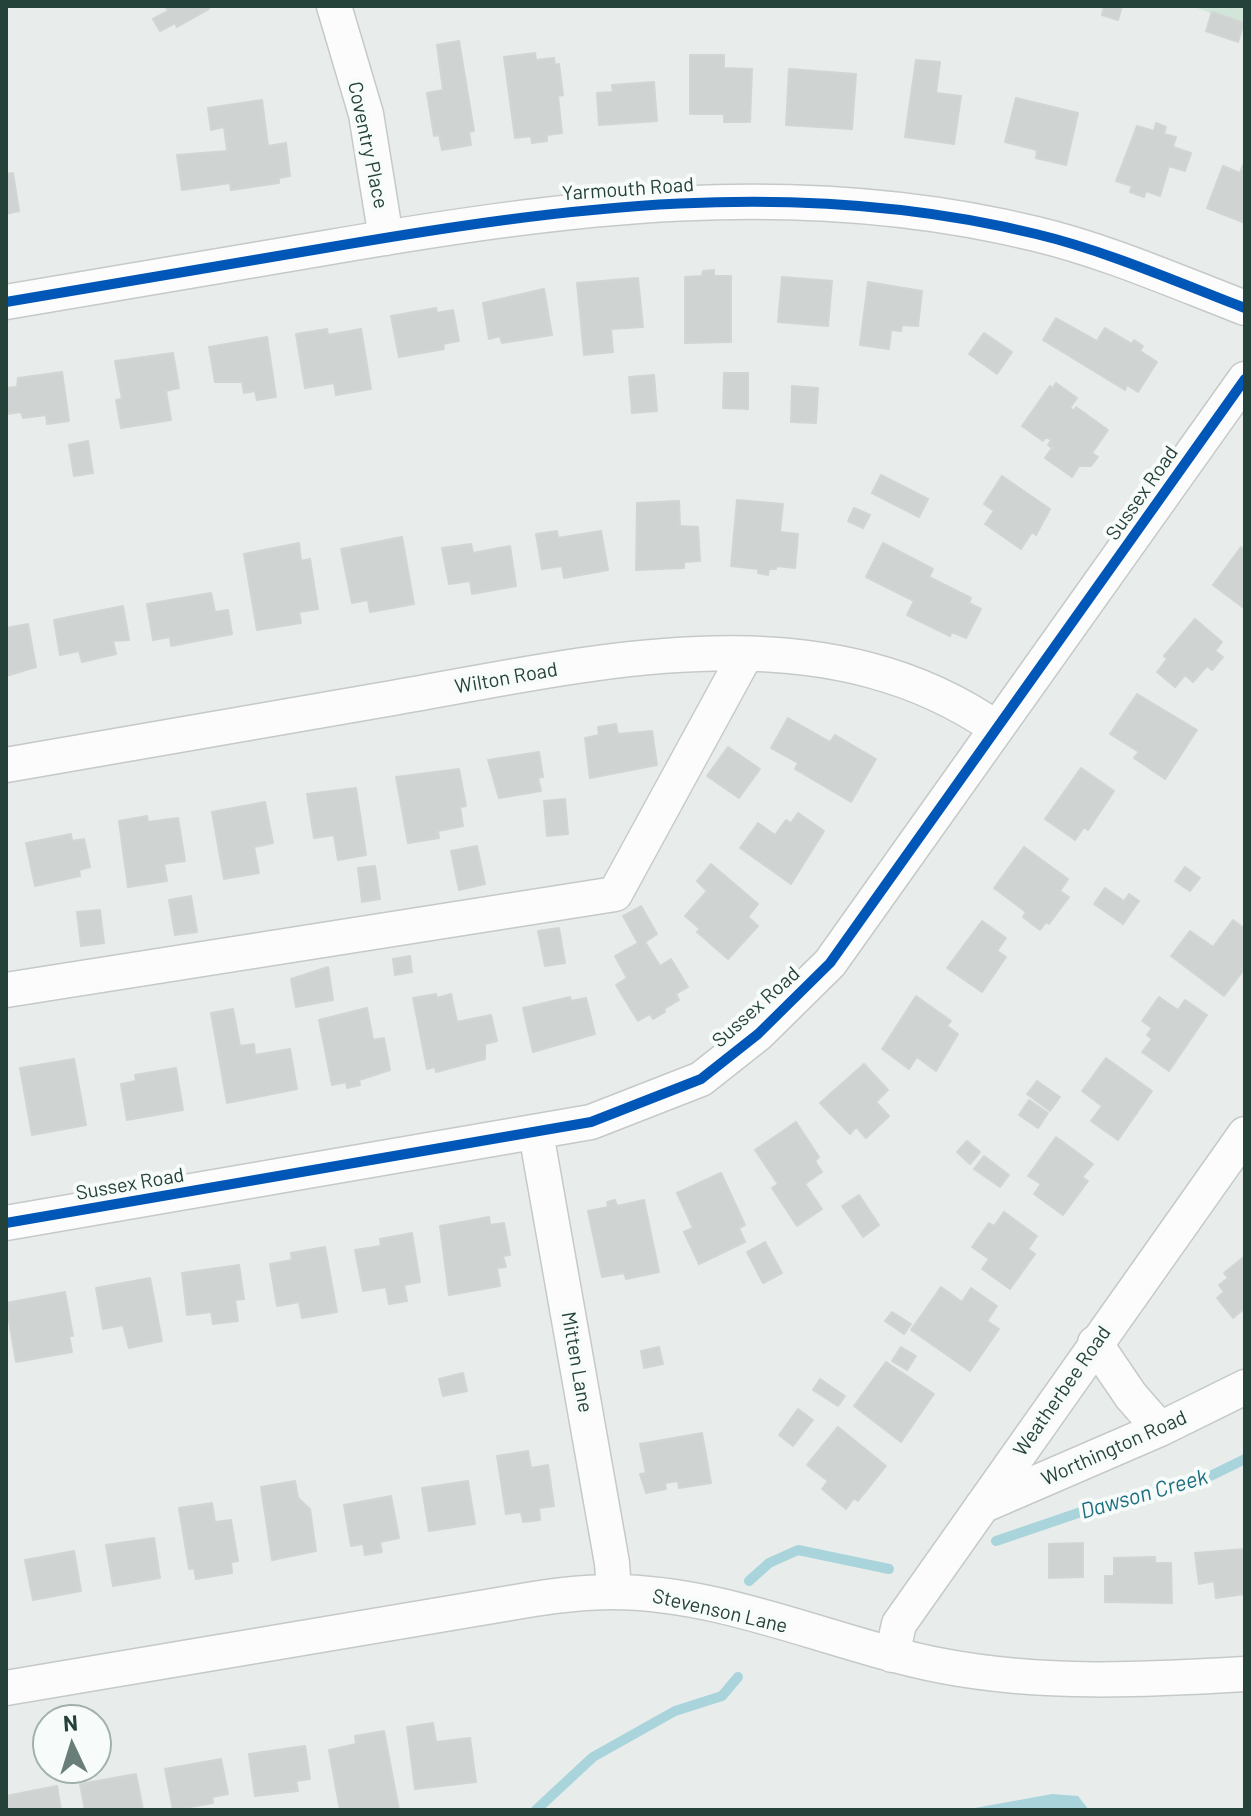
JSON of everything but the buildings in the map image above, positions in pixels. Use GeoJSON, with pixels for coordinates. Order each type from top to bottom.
{"type":"FeatureCollection","features":[{"type":"Feature","properties":{"kind":"street","name":"Coventry Place"},"geometry":{"type":"LineString","coordinates":[[334,6],[366,114],[386,238]]}},
{"type":"Feature","properties":{"kind":"street","name":"Yarmouth Road"},"geometry":{"type":"LineString","coordinates":[[6,302],[580,208],[712,200],[813,203],[933,215],[1037,234],[1135,266],[1245,308]]}},
{"type":"Feature","properties":{"kind":"street","name":"Sussex Road"},"geometry":{"type":"LineString","coordinates":[[6,1223],[591,1122],[701,1079],[758,1034],[830,963],[1245,379]]}},
{"type":"Feature","properties":{"kind":"street","name":"Wilton Road"},"geometry":{"type":"LineString","coordinates":[[6,765],[600,662],[703,652],[824,660],[883,674],[967,708],[996,728]]}},
{"type":"Feature","properties":{"kind":"street"},"geometry":{"type":"LineString","coordinates":[[6,990],[615,894],[746,654]]}},
{"type":"Feature","properties":{"kind":"street","name":"Mitten Lane"},"geometry":{"type":"LineString","coordinates":[[536,1133],[612,1563],[614,1592]]}},
{"type":"Feature","properties":{"kind":"street","name":"Weatherbee Road"},"geometry":{"type":"LineString","coordinates":[[892,1655],[899,1624],[1245,1134]]}},
{"type":"Feature","properties":{"kind":"street"},"geometry":{"type":"LineString","coordinates":[[1095,1343],[1131,1396],[1160,1429]]}},
{"type":"Feature","properties":{"kind":"street","name":"Worthington Road"},"geometry":{"type":"LineString","coordinates":[[981,1506],[1160,1429],[1245,1387]]}},
{"type":"Feature","properties":{"kind":"street","name":"Stevenson Lane"},"geometry":{"type":"LineString","coordinates":[[6,1688],[495,1605],[574,1593],[614,1592],[694,1602],[892,1655],[1035,1679],[1245,1674]]}},
{"type":"Feature","properties":{"kind":"green space"},"geometry":{"type":"Polygon","coordinates":[[[1192,6],[1245,6],[1245,26],[1192,6]]]}},
{"type":"Feature","properties":{"kind":"water"},"geometry":{"type":"Polygon","coordinates":[[[1052,1794],[1078,1796],[1089,1810],[964,1810],[1052,1794]]]}},
{"type":"Feature","properties":{"kind":"waterway","name":"Dawson Creek"},"geometry":{"type":"LineString","coordinates":[[996,1541],[1125,1497],[1192,1485],[1245,1459]]}},
{"type":"Feature","properties":{"kind":"waterway","name":"Dawson Creek"},"geometry":{"type":"LineString","coordinates":[[749,1581],[769,1563],[798,1550],[889,1569]]}},
{"type":"Feature","properties":{"kind":"waterway","name":"Dawson Creek"},"geometry":{"type":"LineString","coordinates":[[536,1810],[593,1757],[675,1711],[722,1696],[738,1677]]}},
{"type":"Feature","properties":{"kind":"cycle path"},"geometry":{"type":"LineString","coordinates":[[6,302],[503,220],[591,210],[768,202],[857,206],[946,216],[1036,234],[1115,258],[1245,308]]}},
{"type":"Feature","properties":{"kind":"cycle path"},"geometry":{"type":"LineString","coordinates":[[6,1223],[591,1122],[701,1079],[758,1034],[830,963],[1245,379]]}}]}
